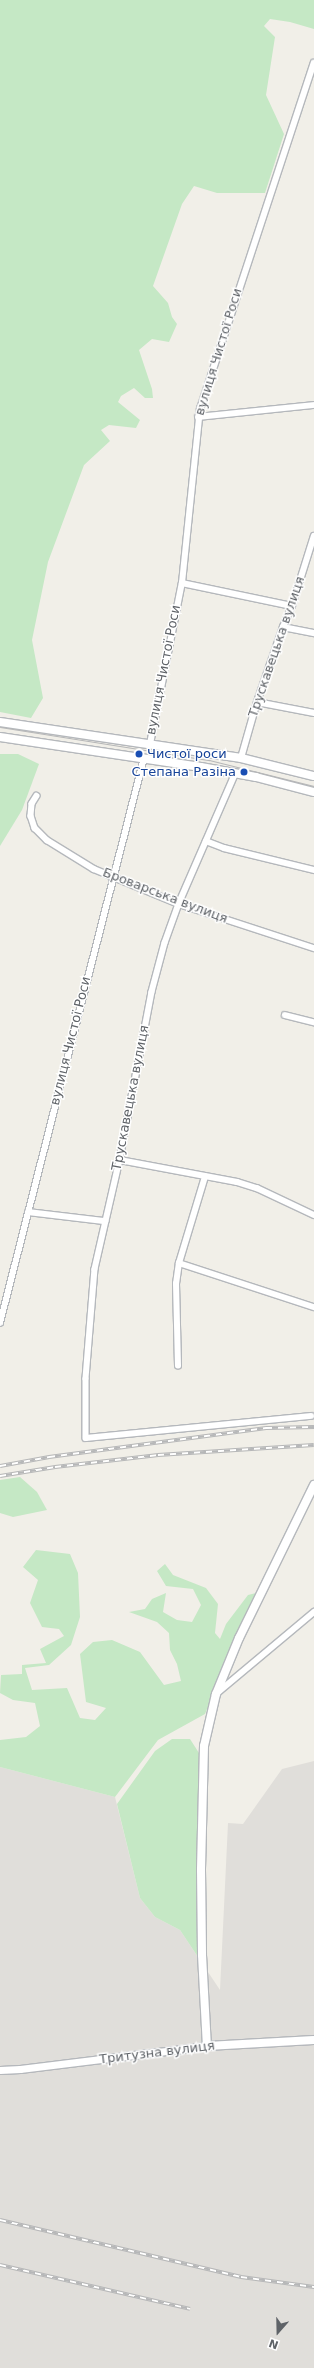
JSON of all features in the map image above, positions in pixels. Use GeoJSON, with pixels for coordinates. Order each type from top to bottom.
{"type":"FeatureCollection","features":[{"type":"Feature","properties":{"kind":"main road"},"geometry":{"type":"LineString","coordinates":[[0,722],[241,758],[314,776]]}},
{"type":"Feature","properties":{"kind":"main road"},"geometry":{"type":"LineString","coordinates":[[0,736],[236,773],[314,792]]}},
{"type":"Feature","properties":{"kind":"main road"},"geometry":{"type":"LineString","coordinates":[[207,2046],[202,1955],[204,1746],[216,1694],[239,1638],[314,1485]]}},
{"type":"Feature","properties":{"kind":"main road","name":"Тритузна вулиця"},"geometry":{"type":"LineString","coordinates":[[207,2046],[314,2040]]}},
{"type":"Feature","properties":{"kind":"street","name":"вулиця Чистої Роси"},"geometry":{"type":"LineString","coordinates":[[150,744],[182,582],[198,417],[273,183],[314,63]]}},
{"type":"Feature","properties":{"kind":"street"},"geometry":{"type":"LineString","coordinates":[[198,417],[314,405]]}},
{"type":"Feature","properties":{"kind":"street","name":"Трускавецька вулиця"},"geometry":{"type":"LineString","coordinates":[[241,758],[257,702],[283,627],[292,606],[314,536]]}},
{"type":"Feature","properties":{"kind":"street"},"geometry":{"type":"LineString","coordinates":[[182,582],[292,606]]}},
{"type":"Feature","properties":{"kind":"street"},"geometry":{"type":"LineString","coordinates":[[283,627],[314,633]]}},
{"type":"Feature","properties":{"kind":"street"},"geometry":{"type":"LineString","coordinates":[[257,702],[314,713]]}},
{"type":"Feature","properties":{"kind":"street","name":"вулиця Чистої Роси"},"geometry":{"type":"LineString","coordinates":[[0,1323],[144,758]]}},
{"type":"Feature","properties":{"kind":"street","name":"Трускавецька вулиця"},"geometry":{"type":"LineString","coordinates":[[236,773],[179,904],[165,942],[152,992],[120,1160],[105,1221],[96,1269],[86,1379],[86,1438],[311,1416]]}},
{"type":"Feature","properties":{"kind":"street","name":"Броварська вулиця"},"geometry":{"type":"LineString","coordinates":[[37,796],[32,804],[31,816],[35,828],[47,840],[94,869],[179,904],[314,948]]}},
{"type":"Feature","properties":{"kind":"street"},"geometry":{"type":"LineString","coordinates":[[206,841],[224,848],[314,870]]}},
{"type":"Feature","properties":{"kind":"street"},"geometry":{"type":"LineString","coordinates":[[285,1015],[314,1022]]}},
{"type":"Feature","properties":{"kind":"street"},"geometry":{"type":"LineString","coordinates":[[120,1160],[257,1188],[314,1215]]}},
{"type":"Feature","properties":{"kind":"street"},"geometry":{"type":"LineString","coordinates":[[178,1366],[176,1284],[179,1263],[205,1177]]}},
{"type":"Feature","properties":{"kind":"street"},"geometry":{"type":"LineString","coordinates":[[28,1212],[105,1221]]}},
{"type":"Feature","properties":{"kind":"street"},"geometry":{"type":"LineString","coordinates":[[179,1263],[314,1307]]}},
{"type":"Feature","properties":{"kind":"street"},"geometry":{"type":"LineString","coordinates":[[216,1694],[314,1612]]}},
{"type":"Feature","properties":{"kind":"street","name":"Тритузна вулиця"},"geometry":{"type":"LineString","coordinates":[[0,2070],[20,2069],[207,2046]]}},
{"type":"Feature","properties":{"kind":"shaded area"},"geometry":{"type":"Polygon","coordinates":[[[314,1761],[314,2368],[0,2368],[0,1767],[115,1797],[140,1898],[155,1917],[180,1930],[220,1990],[228,1823],[243,1824],[282,1769],[314,1761]]]}},
{"type":"Feature","properties":{"kind":"green space"},"geometry":{"type":"Polygon","coordinates":[[[0,0],[314,0],[314,29],[290,22],[270,19],[264,26],[275,37],[266,95],[284,134],[265,193],[217,193],[194,186],[182,204],[153,286],[168,303],[172,317],[177,324],[169,342],[152,339],[139,350],[152,389],[153,398],[145,398],[134,388],[121,396],[118,402],[140,420],[136,428],[109,425],[101,430],[110,441],[84,465],[48,562],[32,640],[43,698],[31,718],[0,712],[0,0]]]}},
{"type":"Feature","properties":{"kind":"green space"},"geometry":{"type":"Polygon","coordinates":[[[0,754],[18,754],[39,764],[22,810],[0,846],[0,754]]]}},
{"type":"Feature","properties":{"kind":"green space"},"geometry":{"type":"Polygon","coordinates":[[[20,1477],[37,1492],[47,1510],[13,1517],[0,1513],[0,1480],[20,1477]]]}},
{"type":"Feature","properties":{"kind":"green space"},"geometry":{"type":"Polygon","coordinates":[[[36,1550],[70,1554],[78,1573],[80,1617],[71,1645],[49,1665],[25,1668],[32,1690],[67,1688],[80,1718],[95,1720],[106,1708],[86,1702],[80,1654],[93,1642],[112,1640],[140,1652],[164,1685],[181,1681],[177,1664],[170,1650],[169,1633],[157,1622],[129,1612],[145,1609],[152,1599],[166,1593],[163,1612],[177,1620],[192,1622],[201,1605],[193,1589],[166,1586],[157,1571],[165,1564],[173,1575],[206,1588],[218,1604],[215,1633],[220,1639],[226,1624],[248,1595],[256,1593],[205,1714],[158,1740],[115,1797],[0,1767],[0,1740],[26,1737],[40,1726],[35,1703],[13,1700],[0,1693],[1,1675],[22,1674],[22,1665],[46,1663],[40,1649],[64,1636],[59,1629],[42,1627],[30,1603],[38,1580],[23,1567],[36,1550]]]}},
{"type":"Feature","properties":{"kind":"green space"},"geometry":{"type":"Polygon","coordinates":[[[172,1739],[190,1739],[199,1753],[198,1957],[180,1930],[155,1917],[140,1898],[117,1804],[155,1751],[172,1739]]]}},
{"type":"Feature","properties":{"kind":"tram line"},"geometry":{"type":"LineString","coordinates":[[0,727],[209,760],[314,786]]}},
{"type":"Feature","properties":{"kind":"railway"},"geometry":{"type":"LineString","coordinates":[[0,1466],[49,1457],[266,1428],[314,1427]]}},
{"type":"Feature","properties":{"kind":"railway"},"geometry":{"type":"LineString","coordinates":[[0,1476],[55,1467],[158,1455],[314,1445]]}},
{"type":"Feature","properties":{"kind":"railway"},"geometry":{"type":"LineString","coordinates":[[0,2220],[241,2277],[314,2287]]}},
{"type":"Feature","properties":{"kind":"railway"},"geometry":{"type":"LineString","coordinates":[[0,2265],[190,2309]]}},
{"type":"Feature","properties":{"kind":"place","name":"Чистої роси"},"geometry":{"type":"Point","coordinates":[139,754]}},
{"type":"Feature","properties":{"kind":"place","name":"Степана Разіна"},"geometry":{"type":"Point","coordinates":[244,772]}}]}
